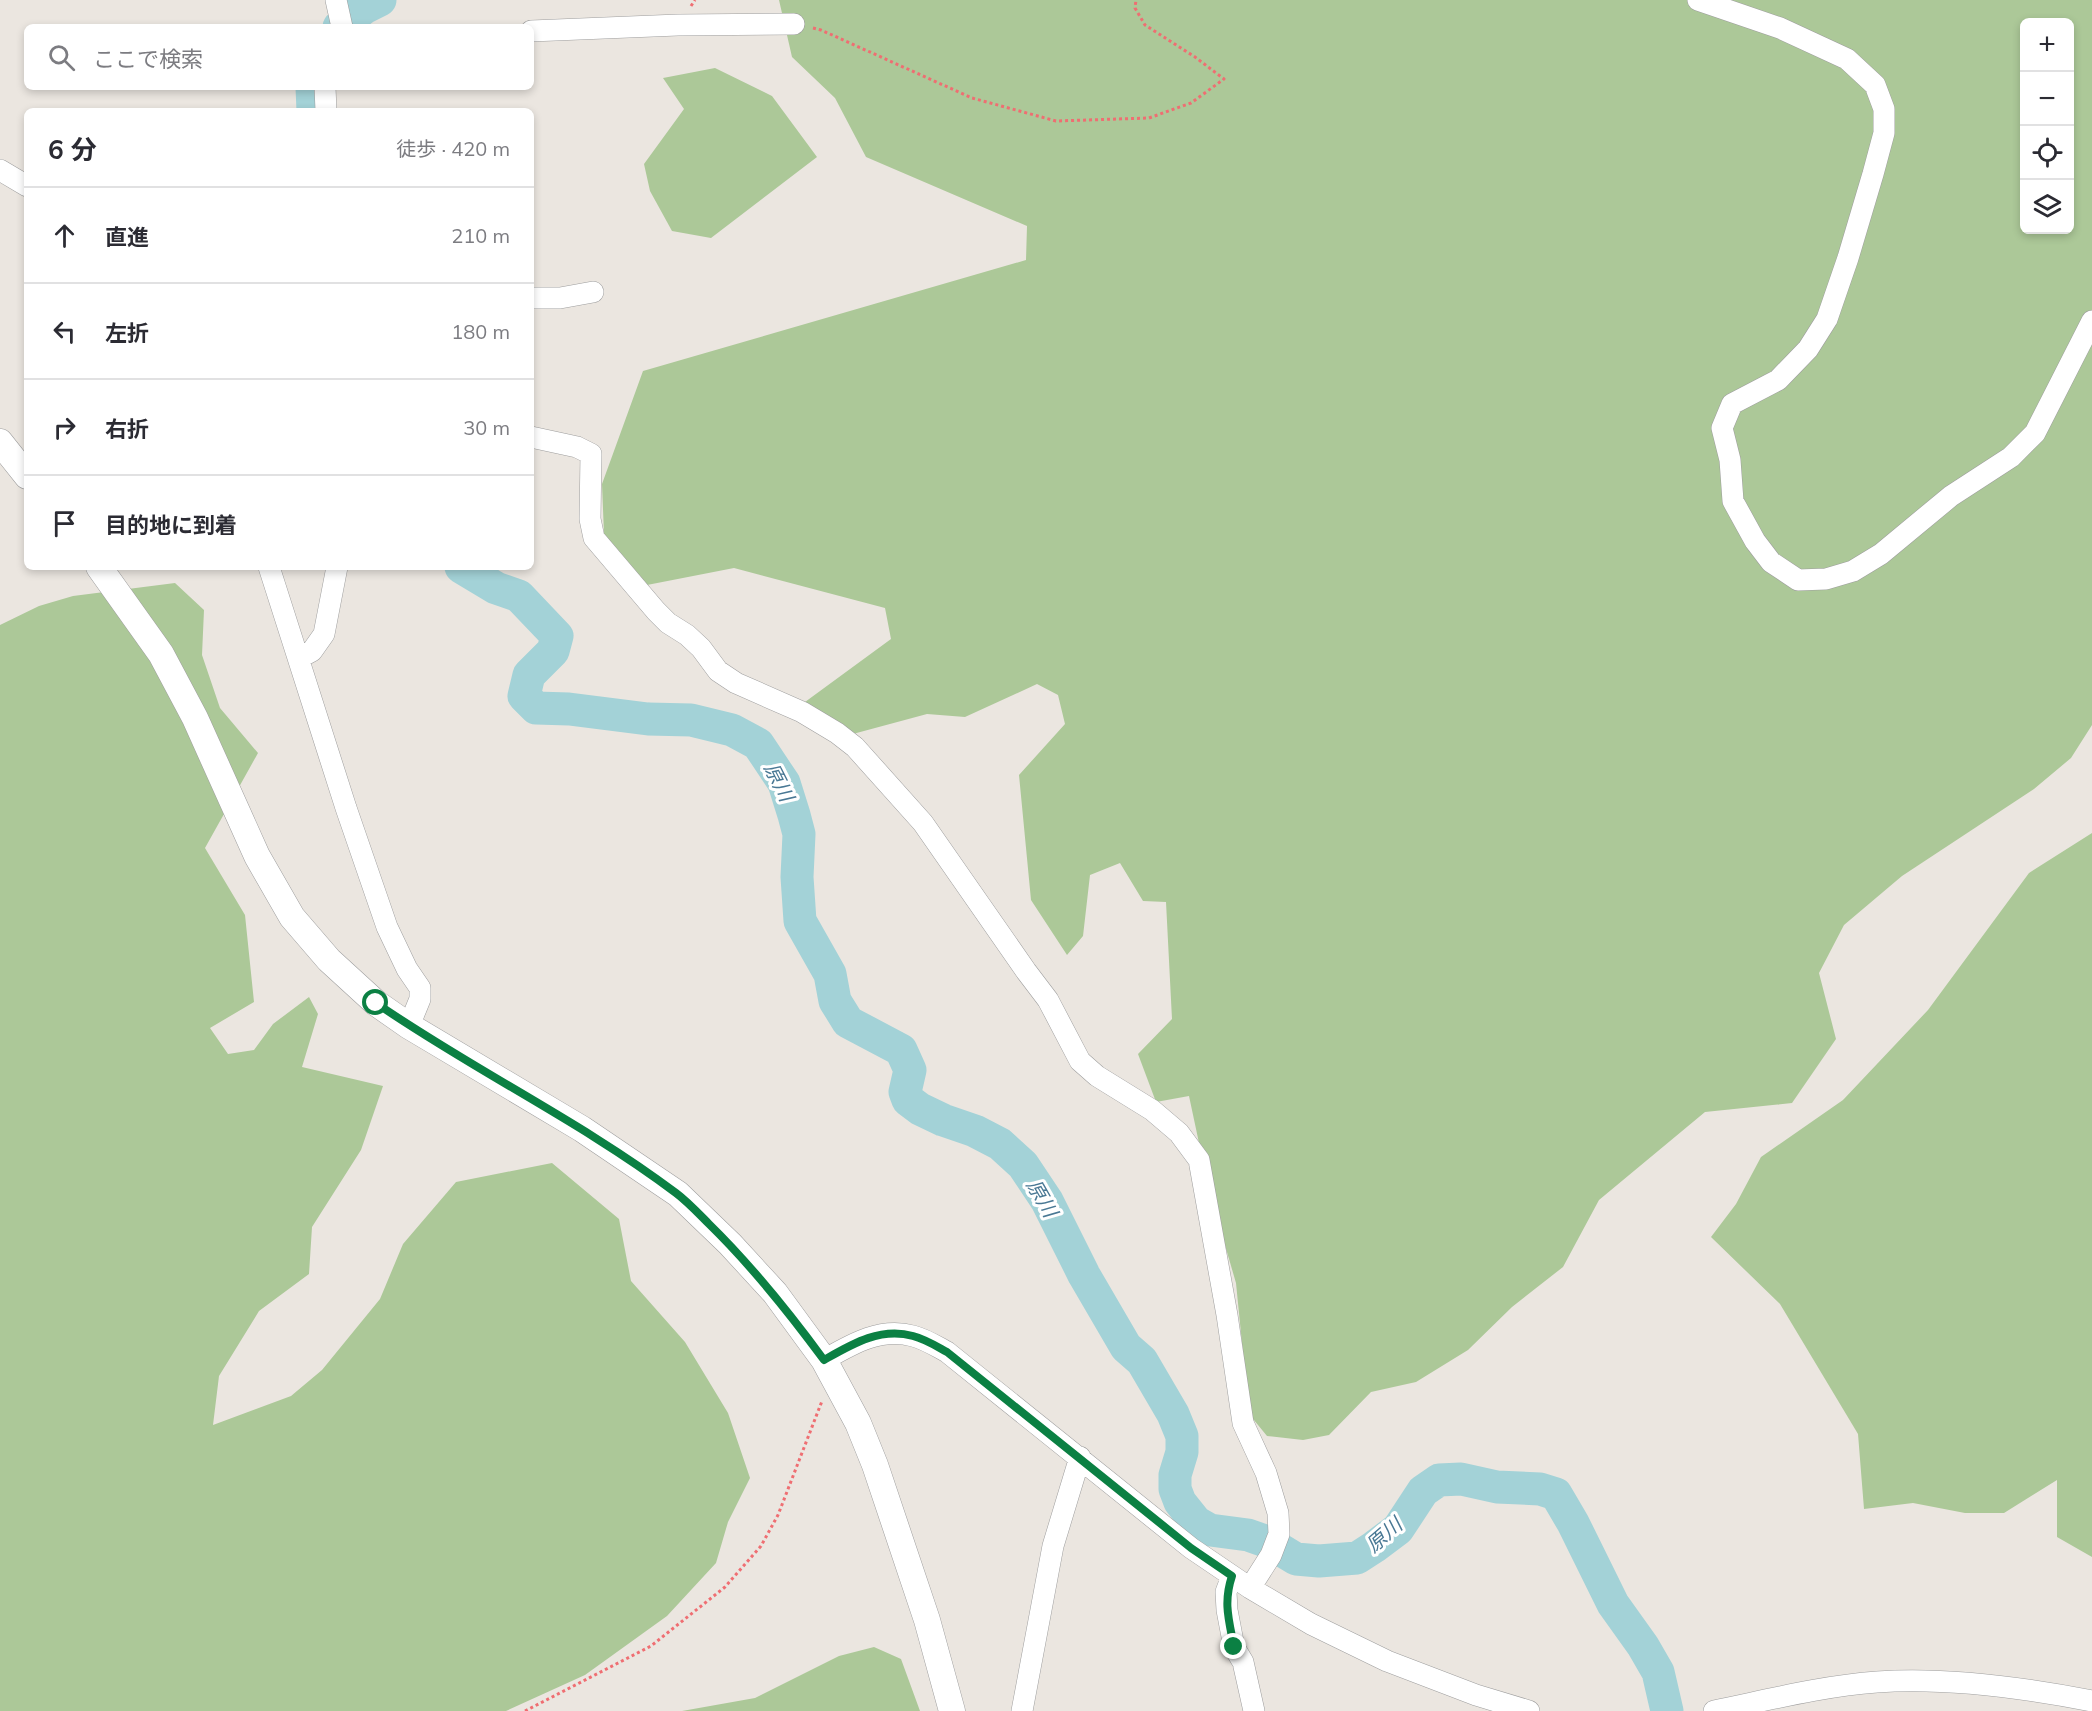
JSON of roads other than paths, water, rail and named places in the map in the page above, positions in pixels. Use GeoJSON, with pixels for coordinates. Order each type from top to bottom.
{"type":"FeatureCollection","features":[{"type":"Feature","properties":{"kind":"street"},"geometry":{"type":"LineString","coordinates":[[1698,0],[1780,28],[1847,59],[1875,85],[1884,109],[1884,133],[1873,174],[1827,319],[1808,349],[1778,380],[1732,404],[1722,428],[1730,460],[1733,501],[1755,541],[1771,562],[1798,580],[1826,579],[1853,571],[1881,554],[1951,496],[2011,457],[2035,433],[2092,321]]}},
{"type":"Feature","properties":{"kind":"street"},"geometry":{"type":"LineString","coordinates":[[534,31],[678,25],[794,24]]}},
{"type":"Feature","properties":{"kind":"street"},"geometry":{"type":"LineString","coordinates":[[325,90],[326,108]]}},
{"type":"Feature","properties":{"kind":"street"},"geometry":{"type":"LineString","coordinates":[[0,170],[24,184]]}},
{"type":"Feature","properties":{"kind":"street"},"geometry":{"type":"LineString","coordinates":[[534,298],[560,298],[593,292]]}},
{"type":"Feature","properties":{"kind":"street"},"geometry":{"type":"LineString","coordinates":[[534,438],[578,447],[591,454],[590,519],[594,538],[656,611],[701,648],[718,671],[736,683],[802,712],[855,747],[923,823],[1048,1000],[1080,1061],[1097,1076],[1152,1110],[1179,1132],[1199,1160],[1227,1316],[1243,1423],[1266,1473],[1278,1513],[1279,1534],[1271,1555],[1250,1588]]}},
{"type":"Feature","properties":{"kind":"street"},"geometry":{"type":"LineString","coordinates":[[0,442],[24,472]]}},
{"type":"Feature","properties":{"kind":"street"},"geometry":{"type":"LineString","coordinates":[[101,570],[161,654],[195,718],[257,856],[292,917],[329,960],[376,1003],[409,1026],[582,1130],[678,1194],[775,1293],[824,1360],[858,1424],[875,1465],[927,1620],[952,1711]]}},
{"type":"Feature","properties":{"kind":"street"},"geometry":{"type":"LineString","coordinates":[[270,570],[346,808],[387,927],[406,969],[420,988],[420,999],[409,1026]]}},
{"type":"Feature","properties":{"kind":"street"},"geometry":{"type":"LineString","coordinates":[[299,658],[312,651],[324,634],[337,570]]}},
{"type":"Feature","properties":{"kind":"street"},"geometry":{"type":"LineString","coordinates":[[824,1360],[859,1341],[886,1332],[914,1336],[947,1352],[1191,1548],[1250,1588],[1311,1624],[1387,1661],[1476,1695],[1529,1711]]}},
{"type":"Feature","properties":{"kind":"street"},"geometry":{"type":"LineString","coordinates":[[1022,1711],[1053,1546],[1080,1457]]}},
{"type":"Feature","properties":{"kind":"street"},"geometry":{"type":"LineString","coordinates":[[1232,1576],[1226,1592],[1227,1610],[1234,1647],[1242,1662],[1254,1711]]}},
{"type":"Feature","properties":{"kind":"street"},"geometry":{"type":"LineString","coordinates":[[1714,1711],[1819,1690],[1876,1682],[1912,1680],[1958,1682],[2092,1701]]}},
{"type":"Feature","properties":{"kind":"waterway","name":"原川"},"geometry":{"type":"LineString","coordinates":[[343,24],[364,8],[380,0]]}},
{"type":"Feature","properties":{"kind":"waterway","name":"原川"},"geometry":{"type":"LineString","coordinates":[[312,90],[313,108]]}},
{"type":"Feature","properties":{"kind":"waterway","name":"原川"},"geometry":{"type":"LineString","coordinates":[[466,570],[496,588],[519,596],[557,636],[553,651],[529,675],[524,696],[536,708],[569,709],[648,719],[691,720],[732,730],[758,744],[784,783],[794,815],[799,834],[797,877],[800,921],[830,974],[835,1001],[848,1022],[901,1050],[910,1070],[905,1092],[908,1100],[920,1109],[975,1131],[1000,1144],[1023,1165],[1047,1201],[1084,1275],[1126,1347],[1142,1361],[1173,1414],[1182,1436],[1182,1452],[1175,1475],[1175,1489],[1180,1502],[1196,1522],[1210,1530],[1248,1535],[1268,1542],[1296,1559],[1319,1561],[1357,1558],[1374,1547],[1398,1529],[1423,1491],[1439,1480],[1461,1479],[1497,1487],[1540,1489],[1556,1494],[1613,1604],[1643,1646],[1658,1672],[1667,1711]]}}]}
